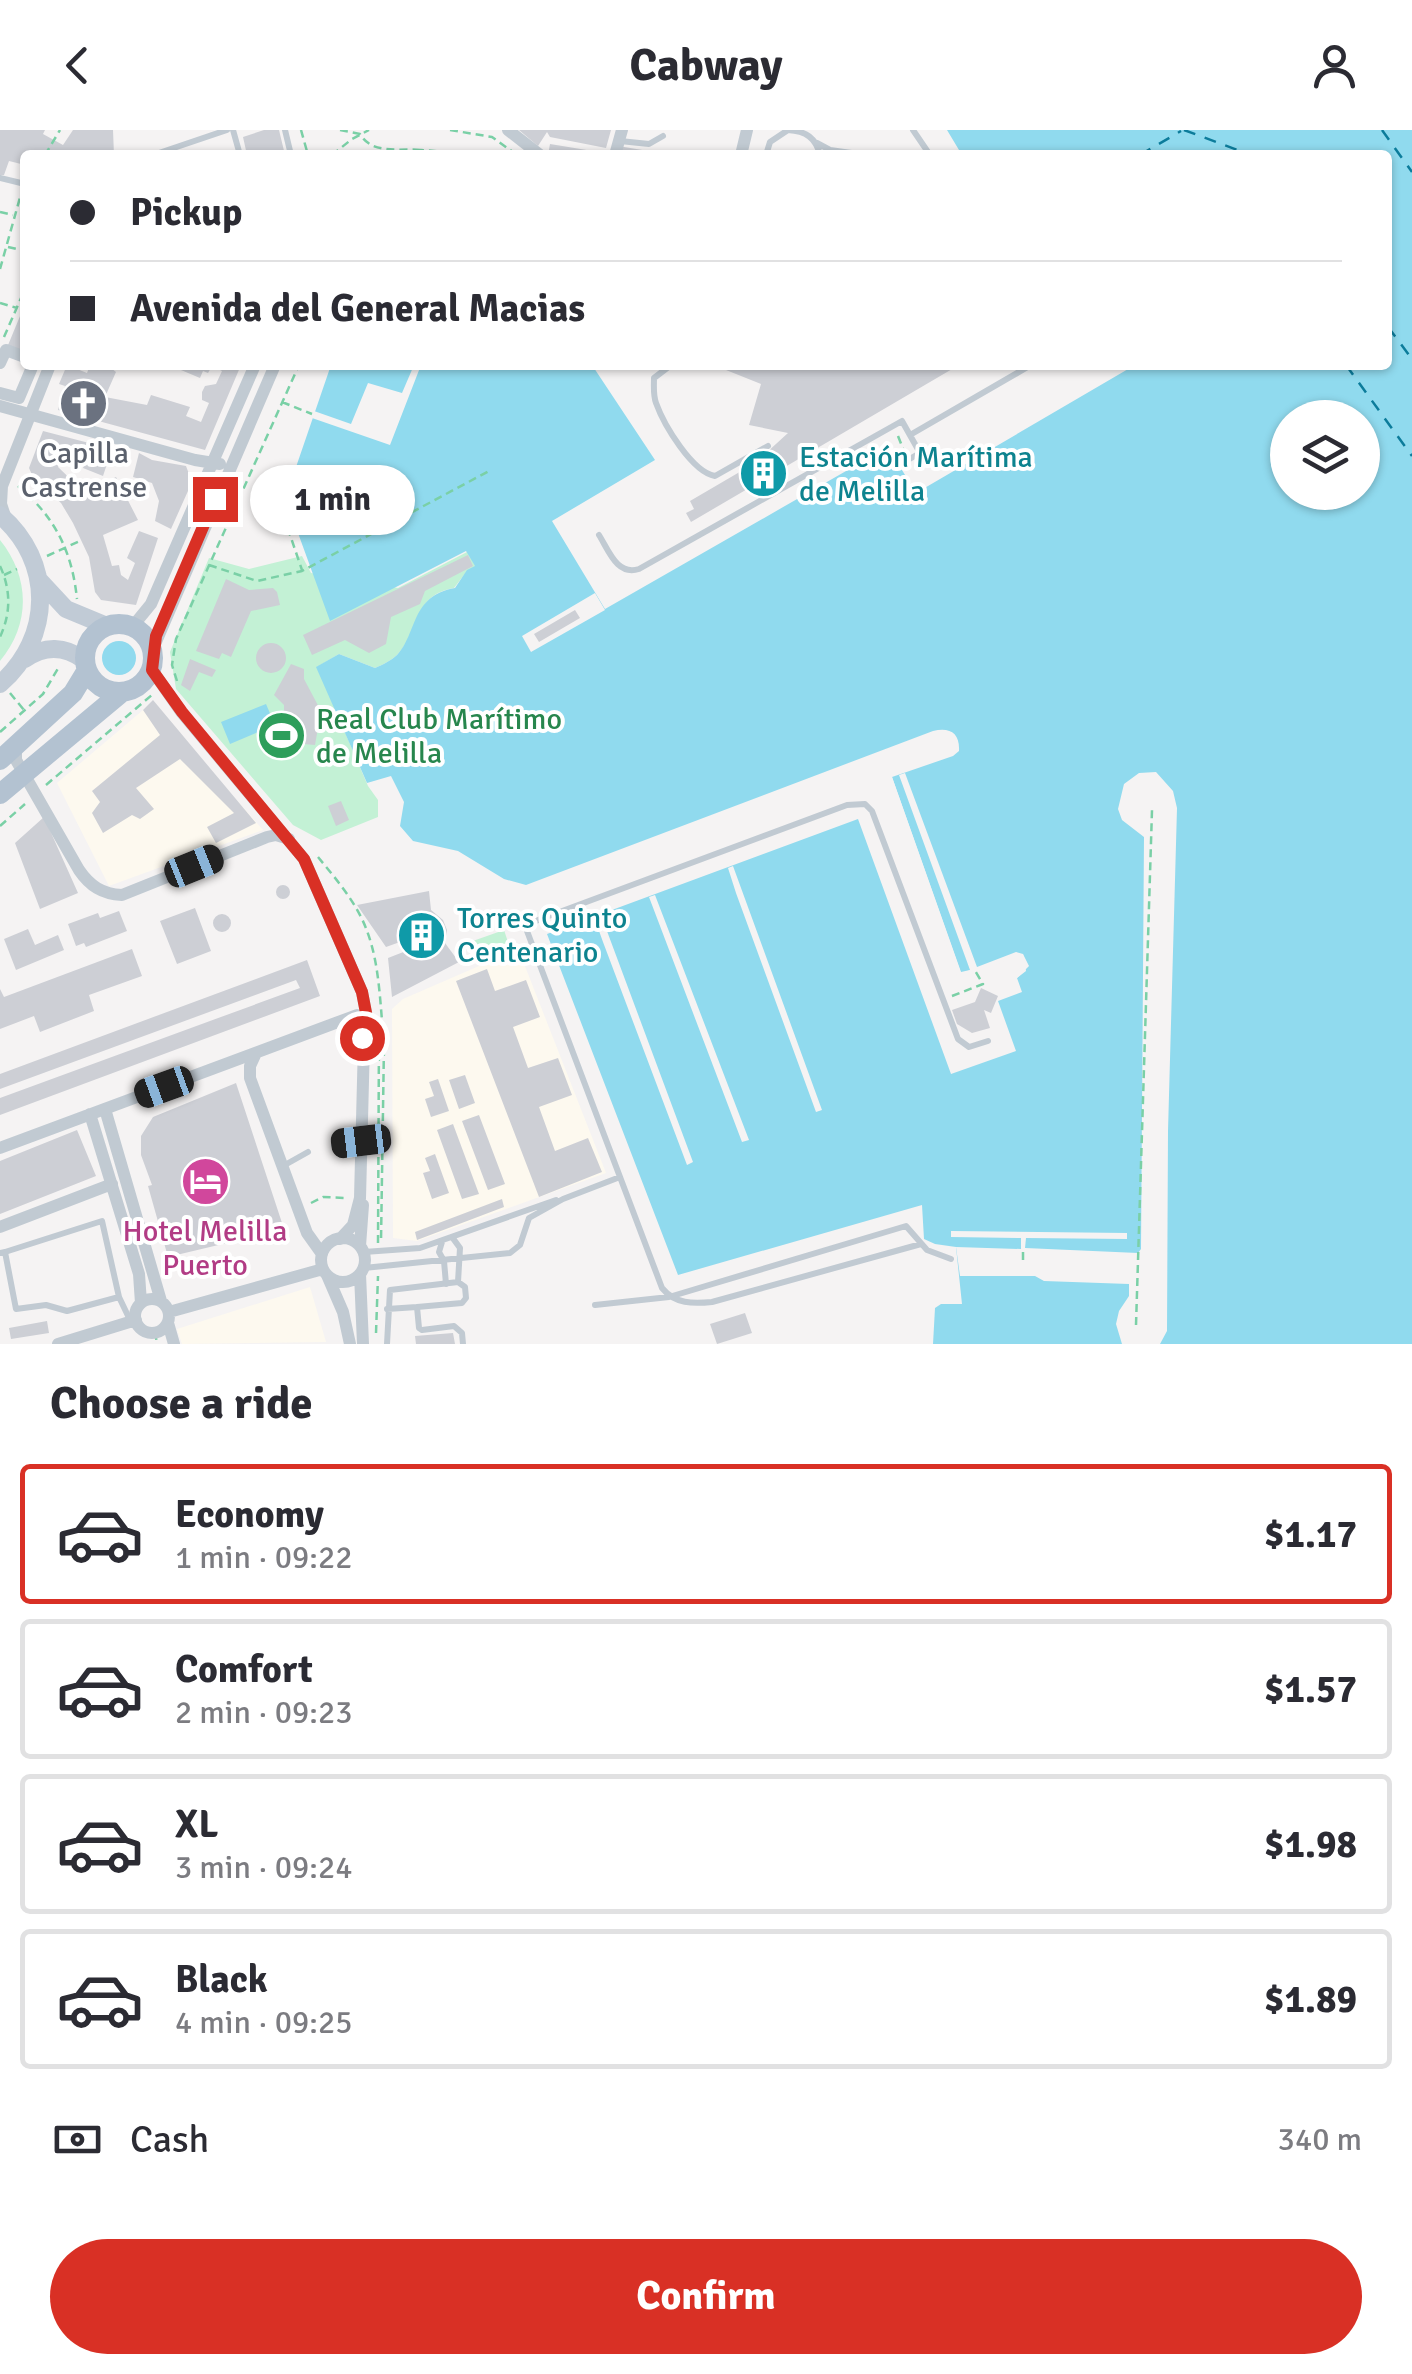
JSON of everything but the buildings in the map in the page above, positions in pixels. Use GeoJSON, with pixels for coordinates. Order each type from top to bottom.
{"type":"FeatureCollection","features":[{"type":"Feature","properties":{"kind":"main road"},"geometry":{"type":"LineString","coordinates":[[0,794],[122,692],[140,686],[152,660],[148,640],[133,626],[107,626],[77,615],[56,600],[40,581],[30,552],[3,518]]}},
{"type":"Feature","properties":{"kind":"main road"},"geometry":{"type":"LineString","coordinates":[[0,684],[22,661],[38,628],[40,581]]}},
{"type":"Feature","properties":{"kind":"main road"},"geometry":{"type":"LineString","coordinates":[[8,753],[73,693],[79,660],[93,636],[107,626]]}},
{"type":"Feature","properties":{"kind":"main road"},"geometry":{"type":"LineString","coordinates":[[22,661],[43,650],[79,660],[100,687],[122,692]]}},
{"type":"Feature","properties":{"kind":"street"},"geometry":{"type":"LineString","coordinates":[[508,130],[534,150]]}},
{"type":"Feature","properties":{"kind":"street"},"geometry":{"type":"LineString","coordinates":[[0,362],[6,350],[20,355]]}},
{"type":"Feature","properties":{"kind":"street"},"geometry":{"type":"LineString","coordinates":[[0,393],[19,398],[31,370]]}},
{"type":"Feature","properties":{"kind":"street"},"geometry":{"type":"LineString","coordinates":[[3,518],[1,495],[48,370]]}},
{"type":"Feature","properties":{"kind":"street"},"geometry":{"type":"LineString","coordinates":[[133,626],[151,604],[222,465],[264,370]]}},
{"type":"Feature","properties":{"kind":"street"},"geometry":{"type":"LineString","coordinates":[[24,388],[38,393]]}},
{"type":"Feature","properties":{"kind":"street"},"geometry":{"type":"LineString","coordinates":[[0,406],[222,465]]}},
{"type":"Feature","properties":{"kind":"street"},"geometry":{"type":"LineString","coordinates":[[222,465],[152,660],[182,712],[304,859],[366,1007],[360,1198],[353,1225],[322,1254]]}},
{"type":"Feature","properties":{"kind":"street"},"geometry":{"type":"LineString","coordinates":[[8,753],[25,771],[87,882],[108,894],[122,895],[276,835],[291,840]]}},
{"type":"Feature","properties":{"kind":"street"},"geometry":{"type":"LineString","coordinates":[[356,983],[364,1042]]}},
{"type":"Feature","properties":{"kind":"street"},"geometry":{"type":"LineString","coordinates":[[0,1148],[358,1015]]}},
{"type":"Feature","properties":{"kind":"street"},"geometry":{"type":"LineString","coordinates":[[257,1052],[250,1066],[250,1078],[308,1233],[322,1254],[324,1271],[343,1312],[350,1344]]}},
{"type":"Feature","properties":{"kind":"street"},"geometry":{"type":"LineString","coordinates":[[222,1065],[250,1078]]}},
{"type":"Feature","properties":{"kind":"street"},"geometry":{"type":"LineString","coordinates":[[105,1109],[174,1344]]}},
{"type":"Feature","properties":{"kind":"street"},"geometry":{"type":"LineString","coordinates":[[90,1114],[139,1274],[142,1331]]}},
{"type":"Feature","properties":{"kind":"street"},"geometry":{"type":"LineString","coordinates":[[0,1227],[112,1184]]}},
{"type":"Feature","properties":{"kind":"street"},"geometry":{"type":"LineString","coordinates":[[360,1198],[364,1215],[364,1344]]}},
{"type":"Feature","properties":{"kind":"street"},"geometry":{"type":"LineString","coordinates":[[340,1238],[354,1241],[362,1249]]}},
{"type":"Feature","properties":{"kind":"street"},"geometry":{"type":"LineString","coordinates":[[58,1344],[142,1331],[166,1312],[324,1271],[342,1282],[362,1271]]}},
{"type":"Feature","properties":{"kind":"street"},"geometry":{"type":"LineString","coordinates":[[141,1303],[151,1299],[166,1312]]}},
{"type":"Feature","properties":{"kind":"lane"},"geometry":{"type":"LineString","coordinates":[[167,150],[230,130]]}},
{"type":"Feature","properties":{"kind":"lane"},"geometry":{"type":"LineString","coordinates":[[767,150],[770,130]]}},
{"type":"Feature","properties":{"kind":"lane"},"geometry":{"type":"LineString","coordinates":[[770,142],[788,130],[808,132],[819,150]]}},
{"type":"Feature","properties":{"kind":"lane"},"geometry":{"type":"LineString","coordinates":[[619,142],[648,144],[663,136]]}},
{"type":"Feature","properties":{"kind":"lane"},"geometry":{"type":"LineString","coordinates":[[817,143],[834,150]]}},
{"type":"Feature","properties":{"kind":"lane"},"geometry":{"type":"LineString","coordinates":[[182,145],[183,150]]}},
{"type":"Feature","properties":{"kind":"lane"},"geometry":{"type":"LineString","coordinates":[[664,370],[654,378],[655,402],[692,462],[704,474],[715,476],[768,446]]}},
{"type":"Feature","properties":{"kind":"lane"},"geometry":{"type":"LineString","coordinates":[[910,435],[1022,370]]}},
{"type":"Feature","properties":{"kind":"lane"},"geometry":{"type":"LineString","coordinates":[[599,535],[621,569],[639,569],[902,421],[920,453],[899,465]]}},
{"type":"Feature","properties":{"kind":"lane"},"geometry":{"type":"LineString","coordinates":[[921,1244],[712,1302],[697,1304],[669,1297],[662,1288],[527,932],[530,924],[857,802],[872,811],[962,1045],[973,1046],[988,1040]]}},
{"type":"Feature","properties":{"kind":"lane"},"geometry":{"type":"LineString","coordinates":[[334,1145],[361,1141]]}},
{"type":"Feature","properties":{"kind":"lane"},"geometry":{"type":"LineString","coordinates":[[283,1166],[308,1152]]}},
{"type":"Feature","properties":{"kind":"lane"},"geometry":{"type":"LineString","coordinates":[[362,1271],[514,1250],[520,1245],[529,1218],[620,1177]]}},
{"type":"Feature","properties":{"kind":"lane"},"geometry":{"type":"LineString","coordinates":[[362,1249],[405,1251],[442,1242],[533,1206],[562,1200]]}},
{"type":"Feature","properties":{"kind":"lane"},"geometry":{"type":"LineString","coordinates":[[120,1297],[67,1312],[46,1305],[16,1309],[2,1253],[102,1221],[120,1297],[142,1331]]}},
{"type":"Feature","properties":{"kind":"lane"},"geometry":{"type":"LineString","coordinates":[[595,1305],[669,1297],[899,1228],[912,1229],[934,1255],[951,1259]]}},
{"type":"Feature","properties":{"kind":"lane"},"geometry":{"type":"LineString","coordinates":[[452,1238],[460,1248],[456,1260],[458,1282]]}},
{"type":"Feature","properties":{"kind":"lane"},"geometry":{"type":"LineString","coordinates":[[442,1242],[439,1252],[446,1284]]}},
{"type":"Feature","properties":{"kind":"lane"},"geometry":{"type":"LineString","coordinates":[[387,1309],[462,1304],[465,1287],[458,1282],[390,1290],[387,1309],[388,1344]]}},
{"type":"Feature","properties":{"kind":"lane"},"geometry":{"type":"LineString","coordinates":[[417,1307],[419,1328],[454,1326],[462,1332],[464,1344]]}},
{"type":"Feature","properties":{"kind":"path"},"geometry":{"type":"LineString","coordinates":[[340,130],[360,134],[365,143],[374,147],[402,150]]}},
{"type":"Feature","properties":{"kind":"path"},"geometry":{"type":"LineString","coordinates":[[339,150],[369,130]]}},
{"type":"Feature","properties":{"kind":"path"},"geometry":{"type":"LineString","coordinates":[[450,130],[492,138],[510,150]]}},
{"type":"Feature","properties":{"kind":"path"},"geometry":{"type":"LineString","coordinates":[[0,269],[20,200]]}},
{"type":"Feature","properties":{"kind":"path"},"geometry":{"type":"LineString","coordinates":[[0,212],[15,216]]}},
{"type":"Feature","properties":{"kind":"path"},"geometry":{"type":"LineString","coordinates":[[6,246],[20,250]]}},
{"type":"Feature","properties":{"kind":"path"},"geometry":{"type":"LineString","coordinates":[[3,342],[20,301]]}},
{"type":"Feature","properties":{"kind":"path"},"geometry":{"type":"LineString","coordinates":[[0,304],[17,308]]}},
{"type":"Feature","properties":{"kind":"path"},"geometry":{"type":"LineString","coordinates":[[178,686],[172,654],[295,370]]}},
{"type":"Feature","properties":{"kind":"path"},"geometry":{"type":"LineString","coordinates":[[282,402],[312,414]]}},
{"type":"Feature","properties":{"kind":"path"},"geometry":{"type":"LineString","coordinates":[[892,426],[904,449],[899,465]]}},
{"type":"Feature","properties":{"kind":"path"},"geometry":{"type":"LineString","coordinates":[[208,565],[257,581],[302,571],[489,471]]}},
{"type":"Feature","properties":{"kind":"path"},"geometry":{"type":"LineString","coordinates":[[7,482],[52,520],[67,547],[74,569],[77,615]]}},
{"type":"Feature","properties":{"kind":"path"},"geometry":{"type":"LineString","coordinates":[[282,512],[290,513],[343,488]]}},
{"type":"Feature","properties":{"kind":"path"},"geometry":{"type":"LineString","coordinates":[[275,491],[302,571]]}},
{"type":"Feature","properties":{"kind":"path"},"geometry":{"type":"LineString","coordinates":[[0,566],[9,598],[0,636]]}},
{"type":"Feature","properties":{"kind":"path"},"geometry":{"type":"LineString","coordinates":[[0,620],[6,622]]}},
{"type":"Feature","properties":{"kind":"path"},"geometry":{"type":"LineString","coordinates":[[0,732],[43,694],[56,676],[79,660]]}},
{"type":"Feature","properties":{"kind":"path"},"geometry":{"type":"LineString","coordinates":[[0,826],[152,693],[175,718],[182,712]]}},
{"type":"Feature","properties":{"kind":"path"},"geometry":{"type":"LineString","coordinates":[[1136,1325],[1152,810]]}},
{"type":"Feature","properties":{"kind":"path"},"geometry":{"type":"LineString","coordinates":[[304,859],[314,851],[343,888],[366,928],[375,960],[384,1044],[381,1252]]}},
{"type":"Feature","properties":{"kind":"path"},"geometry":{"type":"LineString","coordinates":[[942,1000],[983,984],[974,969]]}},
{"type":"Feature","properties":{"kind":"path"},"geometry":{"type":"LineString","coordinates":[[364,1042],[384,1044]]}},
{"type":"Feature","properties":{"kind":"path"},"geometry":{"type":"LineString","coordinates":[[308,1233],[308,1211],[312,1202],[323,1196],[380,1200]]}},
{"type":"Feature","properties":{"kind":"path"},"geometry":{"type":"LineString","coordinates":[[1023,1252],[1023,1260]]}},
{"type":"Feature","properties":{"kind":"path"},"geometry":{"type":"LineString","coordinates":[[380,1344],[381,1268]]}},
{"type":"Feature","properties":{"kind":"shaded area"},"geometry":{"type":"Polygon","coordinates":[[[149,705],[263,830],[109,886],[57,783],[149,705]]]}},
{"type":"Feature","properties":{"kind":"shaded area"},"geometry":{"type":"Polygon","coordinates":[[[521,956],[606,1173],[417,1241],[393,1238],[392,1009],[403,999],[479,966],[521,956]]]}},
{"type":"Feature","properties":{"kind":"shaded area"},"geometry":{"type":"Polygon","coordinates":[[[310,1287],[326,1342],[182,1344],[177,1329],[310,1287]]]}},
{"type":"Feature","properties":{"kind":"green space"},"geometry":{"type":"Polygon","coordinates":[[[0,540],[17,569],[23,601],[17,632],[0,661],[0,540]]]}},
{"type":"Feature","properties":{"kind":"green space","name":"Real Club Marítimo de Melilla"},"geometry":{"type":"Polygon","coordinates":[[[467,552],[476,567],[467,571],[454,588],[431,598],[395,657],[375,668],[339,654],[317,667],[368,786],[378,800],[378,817],[321,840],[293,825],[176,689],[170,652],[209,558],[249,569],[302,556],[311,573],[398,588],[467,552]]]}},
{"type":"Feature","properties":{"kind":"green space"},"geometry":{"type":"Polygon","coordinates":[[[504,930],[510,948],[479,960],[470,942],[504,930]]]}},
{"type":"Feature","properties":{"kind":"water"},"geometry":{"type":"Polygon","coordinates":[[[947,130],[1412,130],[1412,1344],[933,1344],[935,1308],[941,1304],[962,1304],[956,1247],[924,1239],[922,1205],[678,1275],[547,934],[858,819],[951,1074],[1016,1051],[998,1001],[1022,992],[1017,978],[1026,971],[1023,954],[961,973],[892,777],[953,756],[959,745],[949,731],[933,731],[526,885],[504,879],[458,851],[413,841],[400,826],[404,802],[391,776],[367,783],[316,667],[339,654],[375,668],[390,661],[404,646],[422,607],[440,592],[455,588],[467,570],[475,566],[466,551],[330,621],[278,478],[295,470],[329,370],[595,370],[655,460],[552,521],[605,609],[888,447],[916,493],[1126,370],[1392,370],[1392,150],[959,150],[947,130]]]}},
{"type":"Feature","properties":{"kind":"water"},"geometry":{"type":"Polygon","coordinates":[[[119,641],[131,646],[136,658],[131,670],[119,675],[107,670],[102,658],[107,646],[119,641]]]}},
{"type":"Feature","properties":{"kind":"water"},"geometry":{"type":"Polygon","coordinates":[[[266,704],[275,725],[230,744],[221,722],[266,704]]]}},
{"type":"Feature","properties":{"kind":"pier"},"geometry":{"type":"Polygon","coordinates":[[[412,370],[419,370],[390,445],[312,418],[314,411],[351,424],[368,383],[402,393],[412,370]]]}},
{"type":"Feature","properties":{"kind":"pier"},"geometry":{"type":"Polygon","coordinates":[[[595,593],[605,610],[531,652],[522,636],[595,593]]]}},
{"type":"Feature","properties":{"kind":"pier"},"geometry":{"type":"Polygon","coordinates":[[[1156,772],[1173,791],[1177,808],[1167,1331],[1160,1344],[1122,1344],[1116,1324],[1129,1296],[1129,1284],[1044,1281],[1035,1276],[960,1276],[956,1247],[1021,1249],[1021,1238],[951,1237],[951,1231],[1127,1233],[1127,1239],[1026,1238],[1025,1248],[1138,1253],[1141,1249],[1144,837],[1122,820],[1118,809],[1124,784],[1139,773],[1156,772]]]}},
{"type":"Feature","properties":{"kind":"pier"},"geometry":{"type":"Polygon","coordinates":[[[905,773],[977,967],[1016,952],[1023,954],[1029,966],[1017,978],[1015,973],[1023,965],[1016,957],[963,978],[957,976],[887,779],[892,777],[961,972],[970,970],[899,775],[905,773]]]}},
{"type":"Feature","properties":{"kind":"pier"},"geometry":{"type":"Polygon","coordinates":[[[733,866],[822,1110],[816,1112],[736,893],[728,868],[733,866]]]}},
{"type":"Feature","properties":{"kind":"pier"},"geometry":{"type":"Polygon","coordinates":[[[655,895],[749,1140],[742,1142],[649,897],[655,895]]]}},
{"type":"Feature","properties":{"kind":"pier"},"geometry":{"type":"Polygon","coordinates":[[[601,915],[693,1162],[687,1165],[594,917],[601,915]]]}},
{"type":"Feature","properties":{"kind":"ferry route"},"geometry":{"type":"LineString","coordinates":[[1184,130],[1238,150]]}},
{"type":"Feature","properties":{"kind":"ferry route"},"geometry":{"type":"LineString","coordinates":[[1382,130],[1412,172]]}},
{"type":"Feature","properties":{"kind":"ferry route"},"geometry":{"type":"LineString","coordinates":[[1149,150],[1181,131]]}},
{"type":"Feature","properties":{"kind":"ferry route"},"geometry":{"type":"LineString","coordinates":[[1392,332],[1412,359]]}},
{"type":"Feature","properties":{"kind":"ferry route"},"geometry":{"type":"LineString","coordinates":[[1350,370],[1412,456]]}},
{"type":"Feature","properties":{"kind":"place","name":"Capilla Castrense"},"geometry":{"type":"Point","coordinates":[84,404]}},
{"type":"Feature","properties":{"kind":"place","name":"Estación Marítima de Melilla"},"geometry":{"type":"Point","coordinates":[764,474]}},
{"type":"Feature","properties":{"kind":"place","name":"Real Club Marítimo de Melilla"},"geometry":{"type":"Point","coordinates":[281,736]}},
{"type":"Feature","properties":{"kind":"place","name":"Torres Quinto Centenario"},"geometry":{"type":"Point","coordinates":[422,935]}},
{"type":"Feature","properties":{"kind":"place","name":"Hotel Melilla Puerto"},"geometry":{"type":"Point","coordinates":[205,1182]}},
{"type":"Feature","properties":{"kind":"route"},"geometry":{"type":"LineString","coordinates":[[215,499],[156,636],[152,670],[304,859],[362,992],[367,1029],[364,1042],[362,1038]]}}]}
